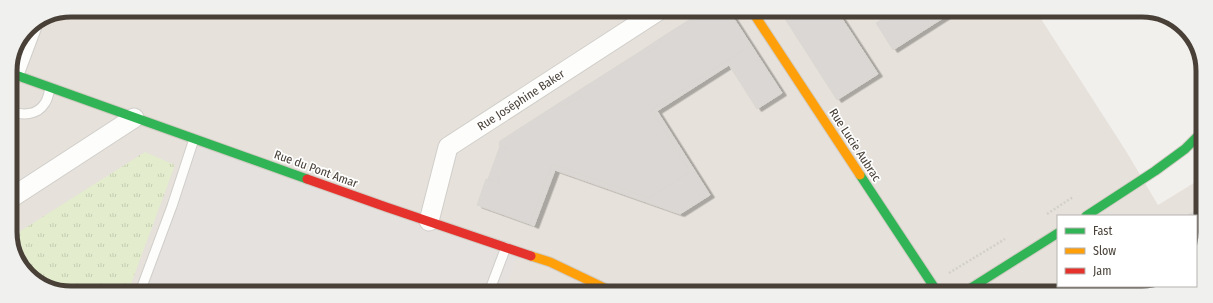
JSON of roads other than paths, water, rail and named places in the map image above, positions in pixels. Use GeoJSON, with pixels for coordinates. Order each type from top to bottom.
{"type":"FeatureCollection","features":[{"type":"Feature","properties":{"kind":"street","name":"Rue Joséphine Baker"},"geometry":{"type":"LineString","coordinates":[[429,221],[448,147],[649,17]]}},
{"type":"Feature","properties":{"kind":"street","name":"Rue Lucie Aubrac"},"geometry":{"type":"LineString","coordinates":[[756,17],[933,286]]}},
{"type":"Feature","properties":{"kind":"street"},"geometry":{"type":"LineString","coordinates":[[19,57],[25,43]]}},
{"type":"Feature","properties":{"kind":"street","name":"Rue du Pont Amar"},"geometry":{"type":"LineString","coordinates":[[17,76],[134,118],[550,262],[600,286]]}},
{"type":"Feature","properties":{"kind":"street"},"geometry":{"type":"LineString","coordinates":[[17,194],[134,118]]}},
{"type":"Feature","properties":{"kind":"street"},"geometry":{"type":"LineString","coordinates":[[1088,215],[1179,154],[1196,138]]}},
{"type":"Feature","properties":{"kind":"street"},"geometry":{"type":"LineString","coordinates":[[974,286],[1057,234]]}},
{"type":"Feature","properties":{"kind":"lane"},"geometry":{"type":"LineString","coordinates":[[17,114],[22,115],[36,112],[46,103],[50,88]]}},
{"type":"Feature","properties":{"kind":"lane"},"geometry":{"type":"LineString","coordinates":[[142,286],[172,206],[194,138]]}},
{"type":"Feature","properties":{"kind":"lane"},"geometry":{"type":"LineString","coordinates":[[491,286],[506,247]]}}]}
